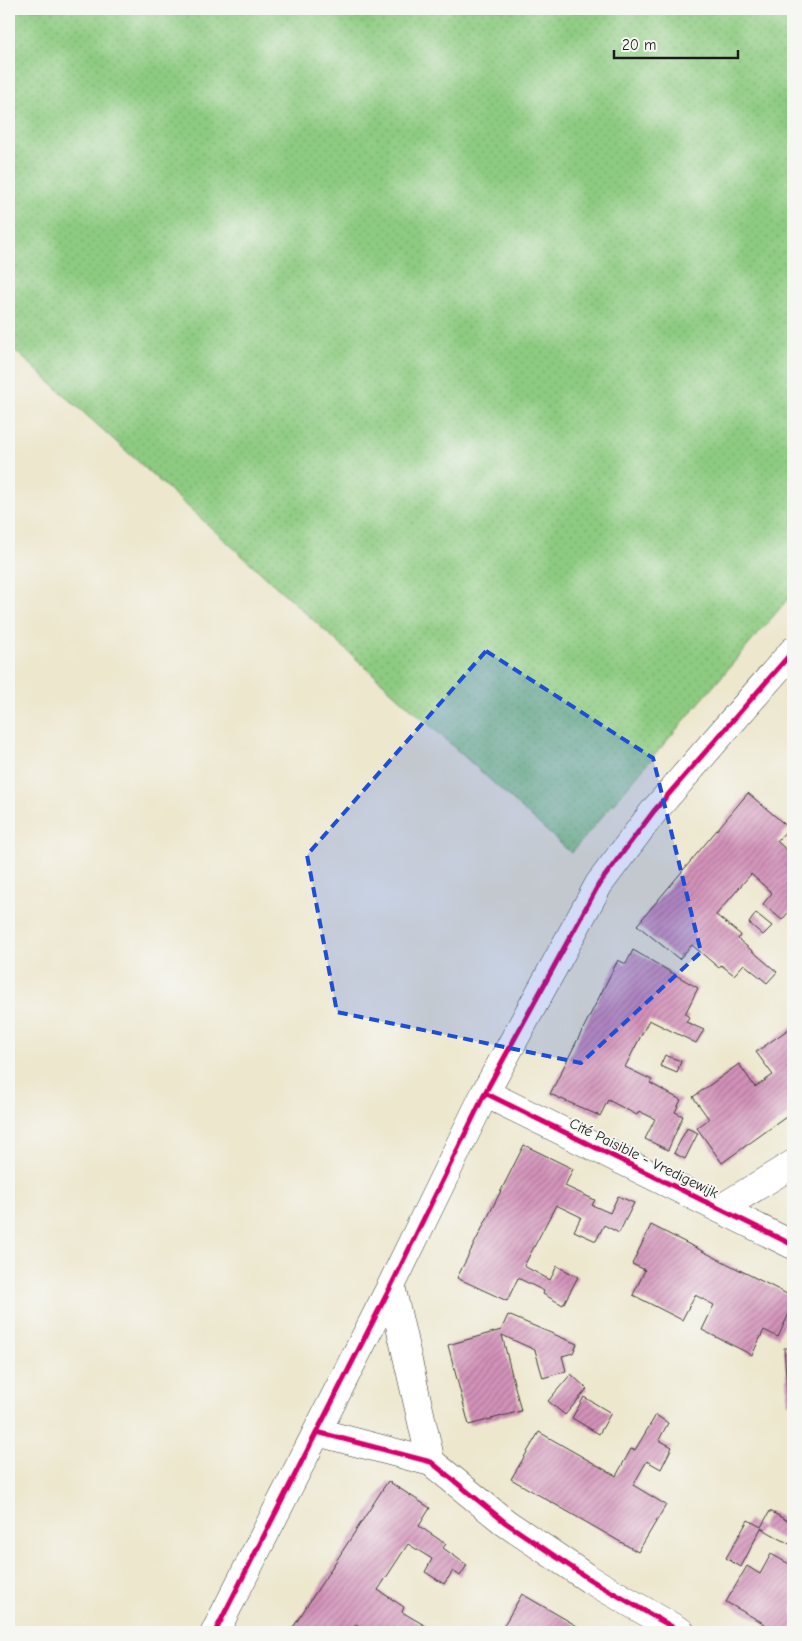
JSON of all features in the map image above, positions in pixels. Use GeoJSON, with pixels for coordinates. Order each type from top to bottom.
{"type":"FeatureCollection","features":[{"type":"Feature","properties":{"kind":"street"},"geometry":{"type":"LineString","coordinates":[[215,1632],[391,1286],[484,1093],[599,884],[654,811],[793,651]]}},
{"type":"Feature","properties":{"kind":"street","name":"Cité Paisible - Vredigewijk"},"geometry":{"type":"LineString","coordinates":[[484,1093],[793,1246]]}},
{"type":"Feature","properties":{"kind":"street","name":"Cité Paisible - Vredigewijk"},"geometry":{"type":"LineString","coordinates":[[720,1209],[793,1164]]}},
{"type":"Feature","properties":{"kind":"street"},"geometry":{"type":"LineString","coordinates":[[391,1286],[431,1462]]}},
{"type":"Feature","properties":{"kind":"street"},"geometry":{"type":"LineString","coordinates":[[317,1432],[431,1462],[506,1523],[589,1579],[681,1632]]}},
{"type":"Feature","properties":{"kind":"highlighted area"},"geometry":{"type":"Polygon","coordinates":[[[486,651],[653,758],[701,952],[581,1063],[337,1012],[307,855],[486,651]]]}},
{"type":"Feature","properties":{"kind":"green space"},"geometry":{"type":"Polygon","coordinates":[[[9,9],[793,9],[793,593],[571,853],[9,345],[9,9]]]}},
{"type":"Feature","properties":{"kind":"building"},"geometry":{"type":"Polygon","coordinates":[[[748,793],[789,828],[777,841],[793,856],[793,879],[786,883],[793,889],[793,909],[782,920],[763,904],[772,893],[751,874],[716,915],[741,935],[738,939],[777,972],[767,983],[744,964],[734,975],[721,965],[719,968],[692,945],[679,959],[637,925],[748,793]]]}},
{"type":"Feature","properties":{"kind":"building"},"geometry":{"type":"Polygon","coordinates":[[[756,913],[772,926],[763,935],[749,923],[756,913]]]}},
{"type":"Feature","properties":{"kind":"building"},"geometry":{"type":"Polygon","coordinates":[[[633,950],[698,988],[685,1014],[689,1017],[686,1022],[704,1030],[696,1043],[649,1020],[625,1067],[652,1080],[650,1083],[681,1100],[675,1112],[683,1116],[668,1150],[645,1139],[655,1119],[639,1111],[637,1115],[608,1100],[600,1116],[550,1094],[618,960],[626,964],[633,950]]]}},
{"type":"Feature","properties":{"kind":"building"},"geometry":{"type":"Polygon","coordinates":[[[793,1026],[793,1112],[722,1163],[697,1128],[709,1119],[693,1097],[739,1064],[755,1087],[773,1075],[756,1052],[793,1026]]]}},
{"type":"Feature","properties":{"kind":"building"},"geometry":{"type":"Polygon","coordinates":[[[665,1055],[681,1061],[677,1073],[660,1066],[665,1055]]]}},
{"type":"Feature","properties":{"kind":"building"},"geometry":{"type":"Polygon","coordinates":[[[687,1128],[698,1133],[685,1159],[674,1153],[687,1128]]]}},
{"type":"Feature","properties":{"kind":"building"},"geometry":{"type":"Polygon","coordinates":[[[524,1145],[573,1169],[565,1186],[595,1200],[592,1205],[610,1213],[618,1196],[634,1203],[619,1233],[604,1225],[596,1241],[574,1231],[581,1217],[556,1205],[524,1266],[550,1280],[557,1266],[578,1277],[563,1305],[543,1294],[544,1291],[518,1278],[507,1301],[457,1278],[524,1145]]]}},
{"type":"Feature","properties":{"kind":"building"},"geometry":{"type":"Polygon","coordinates":[[[651,1225],[793,1297],[793,1305],[778,1337],[764,1330],[752,1355],[702,1330],[714,1305],[695,1295],[682,1320],[633,1295],[645,1270],[632,1264],[651,1225]]]}},
{"type":"Feature","properties":{"kind":"building"},"geometry":{"type":"Polygon","coordinates":[[[508,1315],[577,1344],[573,1353],[562,1356],[566,1371],[543,1378],[535,1350],[502,1335],[521,1411],[469,1425],[448,1345],[501,1330],[508,1315]]]}},
{"type":"Feature","properties":{"kind":"building"},"geometry":{"type":"Polygon","coordinates":[[[784,1348],[793,1348],[793,1403],[788,1403],[784,1348]]]}},
{"type":"Feature","properties":{"kind":"building"},"geometry":{"type":"Polygon","coordinates":[[[571,1374],[587,1389],[565,1415],[548,1401],[571,1374]]]}},
{"type":"Feature","properties":{"kind":"building"},"geometry":{"type":"Polygon","coordinates":[[[584,1397],[611,1413],[599,1434],[572,1418],[584,1397]]]}},
{"type":"Feature","properties":{"kind":"building"},"geometry":{"type":"Polygon","coordinates":[[[656,1415],[668,1423],[659,1440],[672,1447],[661,1469],[647,1461],[633,1485],[666,1505],[638,1552],[511,1479],[539,1432],[616,1476],[631,1449],[635,1450],[656,1415]]]}},
{"type":"Feature","properties":{"kind":"building"},"geometry":{"type":"Polygon","coordinates":[[[790,1425],[793,1425],[793,1455],[792,1455],[790,1425]]]}},
{"type":"Feature","properties":{"kind":"building"},"geometry":{"type":"Polygon","coordinates":[[[388,1481],[430,1508],[419,1526],[446,1544],[443,1548],[467,1565],[460,1576],[453,1571],[444,1584],[425,1572],[432,1559],[408,1544],[378,1590],[404,1607],[402,1612],[436,1632],[368,1632],[356,1624],[351,1632],[290,1632],[388,1481]]]}},
{"type":"Feature","properties":{"kind":"building"},"geometry":{"type":"Polygon","coordinates":[[[770,1511],[793,1524],[793,1546],[761,1528],[741,1567],[726,1558],[748,1520],[761,1527],[770,1511]]]}},
{"type":"Feature","properties":{"kind":"building"},"geometry":{"type":"Polygon","coordinates":[[[771,1554],[793,1566],[793,1632],[770,1632],[763,1628],[765,1624],[726,1602],[747,1566],[760,1574],[771,1554]]]}},
{"type":"Feature","properties":{"kind":"building"},"geometry":{"type":"Polygon","coordinates":[[[522,1594],[584,1630],[583,1632],[500,1632],[522,1594]]]}},
{"type":"Feature","properties":{"kind":"cycle path"},"geometry":{"type":"LineString","coordinates":[[215,1632],[391,1286],[485,1093],[599,884],[654,811],[793,651]]}},
{"type":"Feature","properties":{"kind":"cycle path"},"geometry":{"type":"LineString","coordinates":[[485,1093],[793,1245]]}},
{"type":"Feature","properties":{"kind":"cycle path"},"geometry":{"type":"LineString","coordinates":[[317,1432],[431,1462],[506,1523],[589,1579],[681,1632]]}}]}
